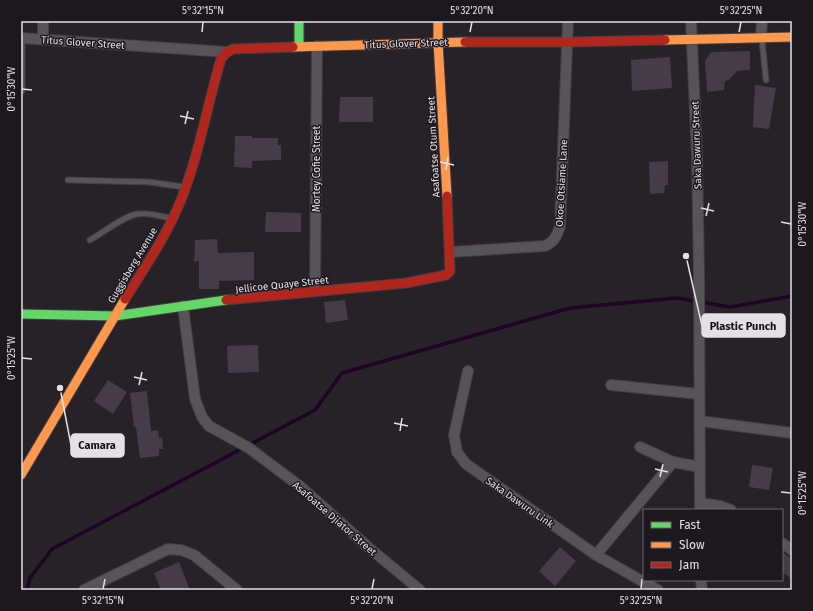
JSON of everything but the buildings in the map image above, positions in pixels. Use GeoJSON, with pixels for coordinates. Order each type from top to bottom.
{"type":"FeatureCollection","features":[{"type":"Feature","properties":{"kind":"street"},"geometry":{"type":"LineString","coordinates":[[43,39],[44,21]]}},
{"type":"Feature","properties":{"kind":"street"},"geometry":{"type":"LineString","coordinates":[[299,21],[299,46]]}},
{"type":"Feature","properties":{"kind":"street","name":"Asafoatse Otum Street"},"geometry":{"type":"LineString","coordinates":[[438,21],[450,271]]}},
{"type":"Feature","properties":{"kind":"street","name":"Okoe Otsiame Lane"},"geometry":{"type":"LineString","coordinates":[[450,252],[544,246],[551,243],[557,235],[560,226],[568,21]]}},
{"type":"Feature","properties":{"kind":"street","name":"Saka Dawuru Street"},"geometry":{"type":"LineString","coordinates":[[691,21],[697,155],[700,506]]}},
{"type":"Feature","properties":{"kind":"street"},"geometry":{"type":"LineString","coordinates":[[761,37],[762,21]]}},
{"type":"Feature","properties":{"kind":"street","name":"Titus Glover Street"},"geometry":{"type":"LineString","coordinates":[[22,38],[227,52],[233,49],[438,42],[568,42],[691,38],[792,37]]}},
{"type":"Feature","properties":{"kind":"street","name":"Mortey Cofie Street"},"geometry":{"type":"LineString","coordinates":[[315,291],[317,46]]}},
{"type":"Feature","properties":{"kind":"street","name":"Guggisberg Avenue"},"geometry":{"type":"LineString","coordinates":[[21,475],[173,219],[185,188],[200,139],[218,67],[221,59],[227,52]]}},
{"type":"Feature","properties":{"kind":"street","name":"Jellicoe Quaye Street"},"geometry":{"type":"LineString","coordinates":[[21,314],[115,316],[206,302],[406,283],[446,275],[450,271]]}},
{"type":"Feature","properties":{"kind":"street","name":"Asafoatse Djiator Street"},"geometry":{"type":"LineString","coordinates":[[183,306],[195,399],[202,417],[209,426],[249,448],[301,487],[368,547],[420,590]]}},
{"type":"Feature","properties":{"kind":"street","name":"Saka Dawuru Link"},"geometry":{"type":"LineString","coordinates":[[468,371],[454,435],[457,452],[466,464],[596,556],[658,590]]}},
{"type":"Feature","properties":{"kind":"street"},"geometry":{"type":"LineString","coordinates":[[611,385],[699,394]]}},
{"type":"Feature","properties":{"kind":"street"},"geometry":{"type":"LineString","coordinates":[[700,421],[792,433]]}},
{"type":"Feature","properties":{"kind":"street"},"geometry":{"type":"LineString","coordinates":[[640,447],[673,462],[700,467]]}},
{"type":"Feature","properties":{"kind":"street"},"geometry":{"type":"LineString","coordinates":[[596,556],[673,462]]}},
{"type":"Feature","properties":{"kind":"street"},"geometry":{"type":"LineString","coordinates":[[700,506],[720,506],[728,509]]}},
{"type":"Feature","properties":{"kind":"street"},"geometry":{"type":"LineString","coordinates":[[783,544],[792,550]]}},
{"type":"Feature","properties":{"kind":"street"},"geometry":{"type":"LineString","coordinates":[[84,590],[168,549],[181,550],[194,555],[237,590]]}},
{"type":"Feature","properties":{"kind":"lane"},"geometry":{"type":"LineString","coordinates":[[761,37],[766,80]]}},
{"type":"Feature","properties":{"kind":"lane"},"geometry":{"type":"LineString","coordinates":[[22,38],[22,91]]}},
{"type":"Feature","properties":{"kind":"lane"},"geometry":{"type":"LineString","coordinates":[[68,180],[149,182],[185,188]]}},
{"type":"Feature","properties":{"kind":"lane"},"geometry":{"type":"LineString","coordinates":[[90,240],[128,217],[138,214],[173,219]]}},
{"type":"Feature","properties":{"kind":"waterway"},"geometry":{"type":"LineString","coordinates":[[27,590],[30,578],[52,549],[315,410],[342,373],[570,308],[677,298],[730,307],[792,296]]}},
{"type":"Feature","properties":{"kind":"traffic: fast"},"geometry":{"type":"LineString","coordinates":[[299,21],[299,46]]}},
{"type":"Feature","properties":{"kind":"traffic: fast"},"geometry":{"type":"LineString","coordinates":[[21,314],[115,316],[226,300]]}},
{"type":"Feature","properties":{"kind":"traffic: slow"},"geometry":{"type":"LineString","coordinates":[[438,21],[447,196]]}},
{"type":"Feature","properties":{"kind":"traffic: slow"},"geometry":{"type":"LineString","coordinates":[[665,40],[792,37]]}},
{"type":"Feature","properties":{"kind":"traffic: slow"},"geometry":{"type":"LineString","coordinates":[[293,47],[465,42]]}},
{"type":"Feature","properties":{"kind":"traffic: slow"},"geometry":{"type":"LineString","coordinates":[[21,475],[125,299]]}},
{"type":"Feature","properties":{"kind":"traffic: jam"},"geometry":{"type":"LineString","coordinates":[[465,42],[665,40]]}},
{"type":"Feature","properties":{"kind":"traffic: jam"},"geometry":{"type":"LineString","coordinates":[[125,299],[148,263],[181,200],[193,166],[221,59],[227,52],[233,49],[293,47]]}},
{"type":"Feature","properties":{"kind":"traffic: jam"},"geometry":{"type":"LineString","coordinates":[[226,300],[406,283],[446,275],[450,271],[447,196]]}},
{"type":"Feature","properties":{"kind":"place","name":"Plastic Punch"},"geometry":{"type":"Point","coordinates":[686,256]}},
{"type":"Feature","properties":{"kind":"place","name":"Camara"},"geometry":{"type":"Point","coordinates":[60,388]}}]}
